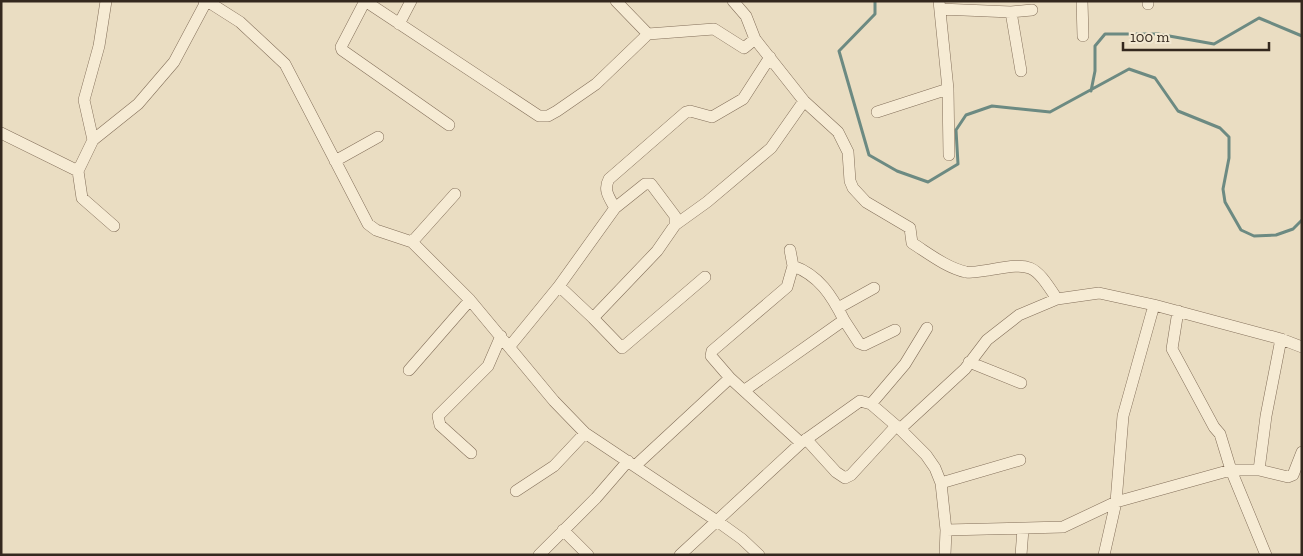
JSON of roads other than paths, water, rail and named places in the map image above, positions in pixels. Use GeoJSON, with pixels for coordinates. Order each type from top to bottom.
{"type":"FeatureCollection","features":[{"type":"Feature","properties":{"kind":"street"},"geometry":{"type":"LineString","coordinates":[[92,140],[84,100],[99,46],[106,1]]}},
{"type":"Feature","properties":{"kind":"street"},"geometry":{"type":"LineString","coordinates":[[449,125],[342,50],[341,47],[365,1],[539,116],[548,116],[596,84],[648,34],[714,29],[744,48],[755,39]]}},
{"type":"Feature","properties":{"kind":"street"},"geometry":{"type":"LineString","coordinates":[[398,24],[411,1]]}},
{"type":"Feature","properties":{"kind":"street"},"geometry":{"type":"LineString","coordinates":[[616,1],[648,34]]}},
{"type":"Feature","properties":{"kind":"street"},"geometry":{"type":"LineString","coordinates":[[733,1],[746,16],[755,39],[804,101],[833,125],[845,142],[848,152],[850,181],[853,188],[866,202],[910,228],[912,243],[951,267],[972,273],[1021,265],[1034,269],[1042,276],[1057,299]]}},
{"type":"Feature","properties":{"kind":"street"},"geometry":{"type":"LineString","coordinates":[[1082,1],[1083,36]]}},
{"type":"Feature","properties":{"kind":"street"},"geometry":{"type":"LineString","coordinates":[[114,226],[82,198],[78,171],[92,140],[124,118],[158,84],[174,62],[206,2],[240,22],[280,58],[368,224],[376,230],[412,242],[470,300],[554,401],[585,433],[718,521],[742,538],[759,555]]}},
{"type":"Feature","properties":{"kind":"street"},"geometry":{"type":"LineString","coordinates":[[949,155],[948,89],[939,5],[1010,12],[1032,10]]}},
{"type":"Feature","properties":{"kind":"street"},"geometry":{"type":"LineString","coordinates":[[1010,12],[1021,71]]}},
{"type":"Feature","properties":{"kind":"street"},"geometry":{"type":"LineString","coordinates":[[615,208],[606,191],[605,186],[609,179],[686,112],[690,111],[714,117],[740,102],[770,57]]}},
{"type":"Feature","properties":{"kind":"street"},"geometry":{"type":"LineString","coordinates":[[877,112],[948,89]]}},
{"type":"Feature","properties":{"kind":"street"},"geometry":{"type":"LineString","coordinates":[[594,318],[657,251],[675,225],[707,202],[771,148],[804,101]]}},
{"type":"Feature","properties":{"kind":"street"},"geometry":{"type":"LineString","coordinates":[[1,133],[78,171]]}},
{"type":"Feature","properties":{"kind":"street"},"geometry":{"type":"LineString","coordinates":[[335,161],[378,137]]}},
{"type":"Feature","properties":{"kind":"street"},"geometry":{"type":"LineString","coordinates":[[510,346],[559,286],[615,208],[645,184],[651,184],[675,216],[675,225]]}},
{"type":"Feature","properties":{"kind":"street"},"geometry":{"type":"LineString","coordinates":[[412,242],[455,194]]}},
{"type":"Feature","properties":{"kind":"street"},"geometry":{"type":"LineString","coordinates":[[790,250],[793,266],[789,282],[781,294],[712,351],[713,361],[730,378],[804,441],[836,472],[846,478],[898,427],[965,369],[987,340],[1019,315],[1057,299],[1099,293],[1178,311],[1281,339],[1302,347]]}},
{"type":"Feature","properties":{"kind":"street"},"geometry":{"type":"LineString","coordinates":[[793,266],[814,277],[825,287],[859,343],[864,345],[894,330]]}},
{"type":"Feature","properties":{"kind":"street"},"geometry":{"type":"LineString","coordinates":[[559,286],[594,318],[618,347],[626,347],[705,277]]}},
{"type":"Feature","properties":{"kind":"street"},"geometry":{"type":"LineString","coordinates":[[838,308],[874,288]]}},
{"type":"Feature","properties":{"kind":"street"},"geometry":{"type":"LineString","coordinates":[[409,370],[470,300]]}},
{"type":"Feature","properties":{"kind":"street"},"geometry":{"type":"LineString","coordinates":[[1104,555],[1116,502],[1124,416],[1154,305]]}},
{"type":"Feature","properties":{"kind":"street"},"geometry":{"type":"LineString","coordinates":[[1178,311],[1172,349],[1214,427],[1220,434],[1231,470],[1266,555]]}},
{"type":"Feature","properties":{"kind":"street"},"geometry":{"type":"LineString","coordinates":[[745,390],[844,320]]}},
{"type":"Feature","properties":{"kind":"street"},"geometry":{"type":"LineString","coordinates":[[871,404],[905,364],[927,328]]}},
{"type":"Feature","properties":{"kind":"street"},"geometry":{"type":"LineString","coordinates":[[471,453],[440,425],[438,416],[488,366],[501,336]]}},
{"type":"Feature","properties":{"kind":"street"},"geometry":{"type":"LineString","coordinates":[[1259,470],[1266,416],[1281,339]]}},
{"type":"Feature","properties":{"kind":"street"},"geometry":{"type":"LineString","coordinates":[[969,362],[1021,383]]}},
{"type":"Feature","properties":{"kind":"street"},"geometry":{"type":"LineString","coordinates":[[539,555],[631,464],[730,378]]}},
{"type":"Feature","properties":{"kind":"street"},"geometry":{"type":"LineString","coordinates":[[680,555],[804,441],[855,404],[866,402],[871,404],[898,427],[926,455],[935,468],[941,483],[946,530],[945,555]]}},
{"type":"Feature","properties":{"kind":"street"},"geometry":{"type":"LineString","coordinates":[[516,491],[549,470],[585,433]]}},
{"type":"Feature","properties":{"kind":"street"},"geometry":{"type":"LineString","coordinates":[[946,530],[1063,527],[1086,514],[1116,502],[1231,470],[1259,470],[1288,476],[1293,475],[1302,452]]}},
{"type":"Feature","properties":{"kind":"street"},"geometry":{"type":"LineString","coordinates":[[941,483],[1020,460]]}},
{"type":"Feature","properties":{"kind":"street"},"geometry":{"type":"LineString","coordinates":[[1021,555],[1023,529]]}},
{"type":"Feature","properties":{"kind":"street"},"geometry":{"type":"LineString","coordinates":[[563,530],[588,555]]}},
{"type":"Feature","properties":{"kind":"waterway"},"geometry":{"type":"LineString","coordinates":[[875,1],[875,14],[839,51],[869,155],[897,171],[928,182],[958,164],[956,130],[966,115],[992,106],[1050,112],[1129,69],[1155,78],[1178,111],[1220,128],[1229,137],[1229,158],[1223,189],[1225,202],[1241,230],[1254,236],[1276,235],[1293,229],[1302,220]]}},
{"type":"Feature","properties":{"kind":"waterway"},"geometry":{"type":"LineString","coordinates":[[1091,91],[1095,71],[1095,46],[1105,34],[1158,34],[1214,44],[1259,18],[1302,36]]}}]}
